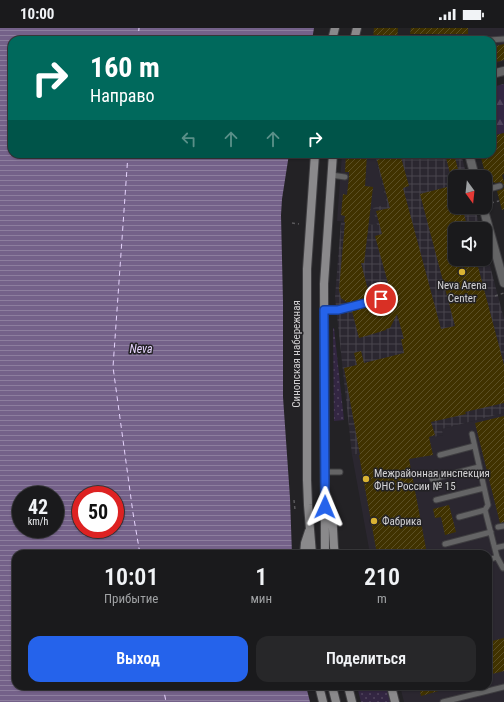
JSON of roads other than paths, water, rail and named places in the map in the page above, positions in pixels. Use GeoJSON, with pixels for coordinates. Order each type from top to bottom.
{"type":"FeatureCollection","features":[{"type":"Feature","properties":{"kind":"main road","name":"Синопская набережная"},"geometry":{"type":"LineString","coordinates":[[312,550],[307,472],[306,269],[315,158]]}},
{"type":"Feature","properties":{"kind":"main road"},"geometry":{"type":"LineString","coordinates":[[325,550],[324,284],[333,158]]}},
{"type":"Feature","properties":{"kind":"main road"},"geometry":{"type":"LineString","coordinates":[[325,495],[332,511],[334,550]]}},
{"type":"Feature","properties":{"kind":"main road"},"geometry":{"type":"LineString","coordinates":[[304,550],[310,528]]}},
{"type":"Feature","properties":{"kind":"main road"},"geometry":{"type":"LineString","coordinates":[[320,690],[323,702]]}},
{"type":"Feature","properties":{"kind":"main road"},"geometry":{"type":"LineString","coordinates":[[333,690],[336,702]]}},
{"type":"Feature","properties":{"kind":"main road"},"geometry":{"type":"LineString","coordinates":[[349,690],[352,702]]}},
{"type":"Feature","properties":{"kind":"main road"},"geometry":{"type":"LineString","coordinates":[[392,690],[395,702]]}},
{"type":"Feature","properties":{"kind":"street"},"geometry":{"type":"LineString","coordinates":[[470,158],[473,170]]}},
{"type":"Feature","properties":{"kind":"street"},"geometry":{"type":"LineString","coordinates":[[485,214],[504,283]]}},
{"type":"Feature","properties":{"kind":"lane"},"geometry":{"type":"LineString","coordinates":[[331,175],[346,176]]}},
{"type":"Feature","properties":{"kind":"lane"},"geometry":{"type":"LineString","coordinates":[[492,188],[500,186]]}},
{"type":"Feature","properties":{"kind":"lane"},"geometry":{"type":"LineString","coordinates":[[324,310],[338,310],[381,299]]}},
{"type":"Feature","properties":{"kind":"lane"},"geometry":{"type":"LineString","coordinates":[[472,434],[488,505],[485,510],[497,557],[503,568],[504,567]]}},
{"type":"Feature","properties":{"kind":"lane"},"geometry":{"type":"LineString","coordinates":[[440,455],[474,446]]}},
{"type":"Feature","properties":{"kind":"lane"},"geometry":{"type":"LineString","coordinates":[[432,479],[479,467]]}},
{"type":"Feature","properties":{"kind":"lane"},"geometry":{"type":"LineString","coordinates":[[325,472],[340,472]]}},
{"type":"Feature","properties":{"kind":"lane"},"geometry":{"type":"LineString","coordinates":[[436,500],[484,488]]}},
{"type":"Feature","properties":{"kind":"lane"},"geometry":{"type":"LineString","coordinates":[[459,517],[485,510]]}},
{"type":"Feature","properties":{"kind":"lane"},"geometry":{"type":"LineString","coordinates":[[444,544],[491,532]]}},
{"type":"Feature","properties":{"kind":"lane"},"geometry":{"type":"LineString","coordinates":[[495,548],[504,546]]}},
{"type":"Feature","properties":{"kind":"lane"},"geometry":{"type":"LineString","coordinates":[[492,559],[497,557]]}},
{"type":"Feature","properties":{"kind":"lane"},"geometry":{"type":"LineString","coordinates":[[492,690],[504,687]]}},
{"type":"Feature","properties":{"kind":"lane"},"geometry":{"type":"LineString","coordinates":[[443,702],[492,690]]}},
{"type":"Feature","properties":{"kind":"water","name":"Neva"},"geometry":{"type":"Polygon","coordinates":[[[0,28],[314,28],[313,36],[8,36],[8,158],[288,158],[281,215],[283,397],[292,550],[12,550],[12,690],[307,690],[310,702],[0,702],[0,28]]]}},
{"type":"Feature","properties":{"kind":"place","name":"Neva Arena Center"},"geometry":{"type":"Point","coordinates":[462,272]}},
{"type":"Feature","properties":{"kind":"place","name":"Межрайонная инспекция ФНС России № 15"},"geometry":{"type":"Point","coordinates":[366,479]}},
{"type":"Feature","properties":{"kind":"place","name":"Фабрика"},"geometry":{"type":"Point","coordinates":[374,521]}}]}
